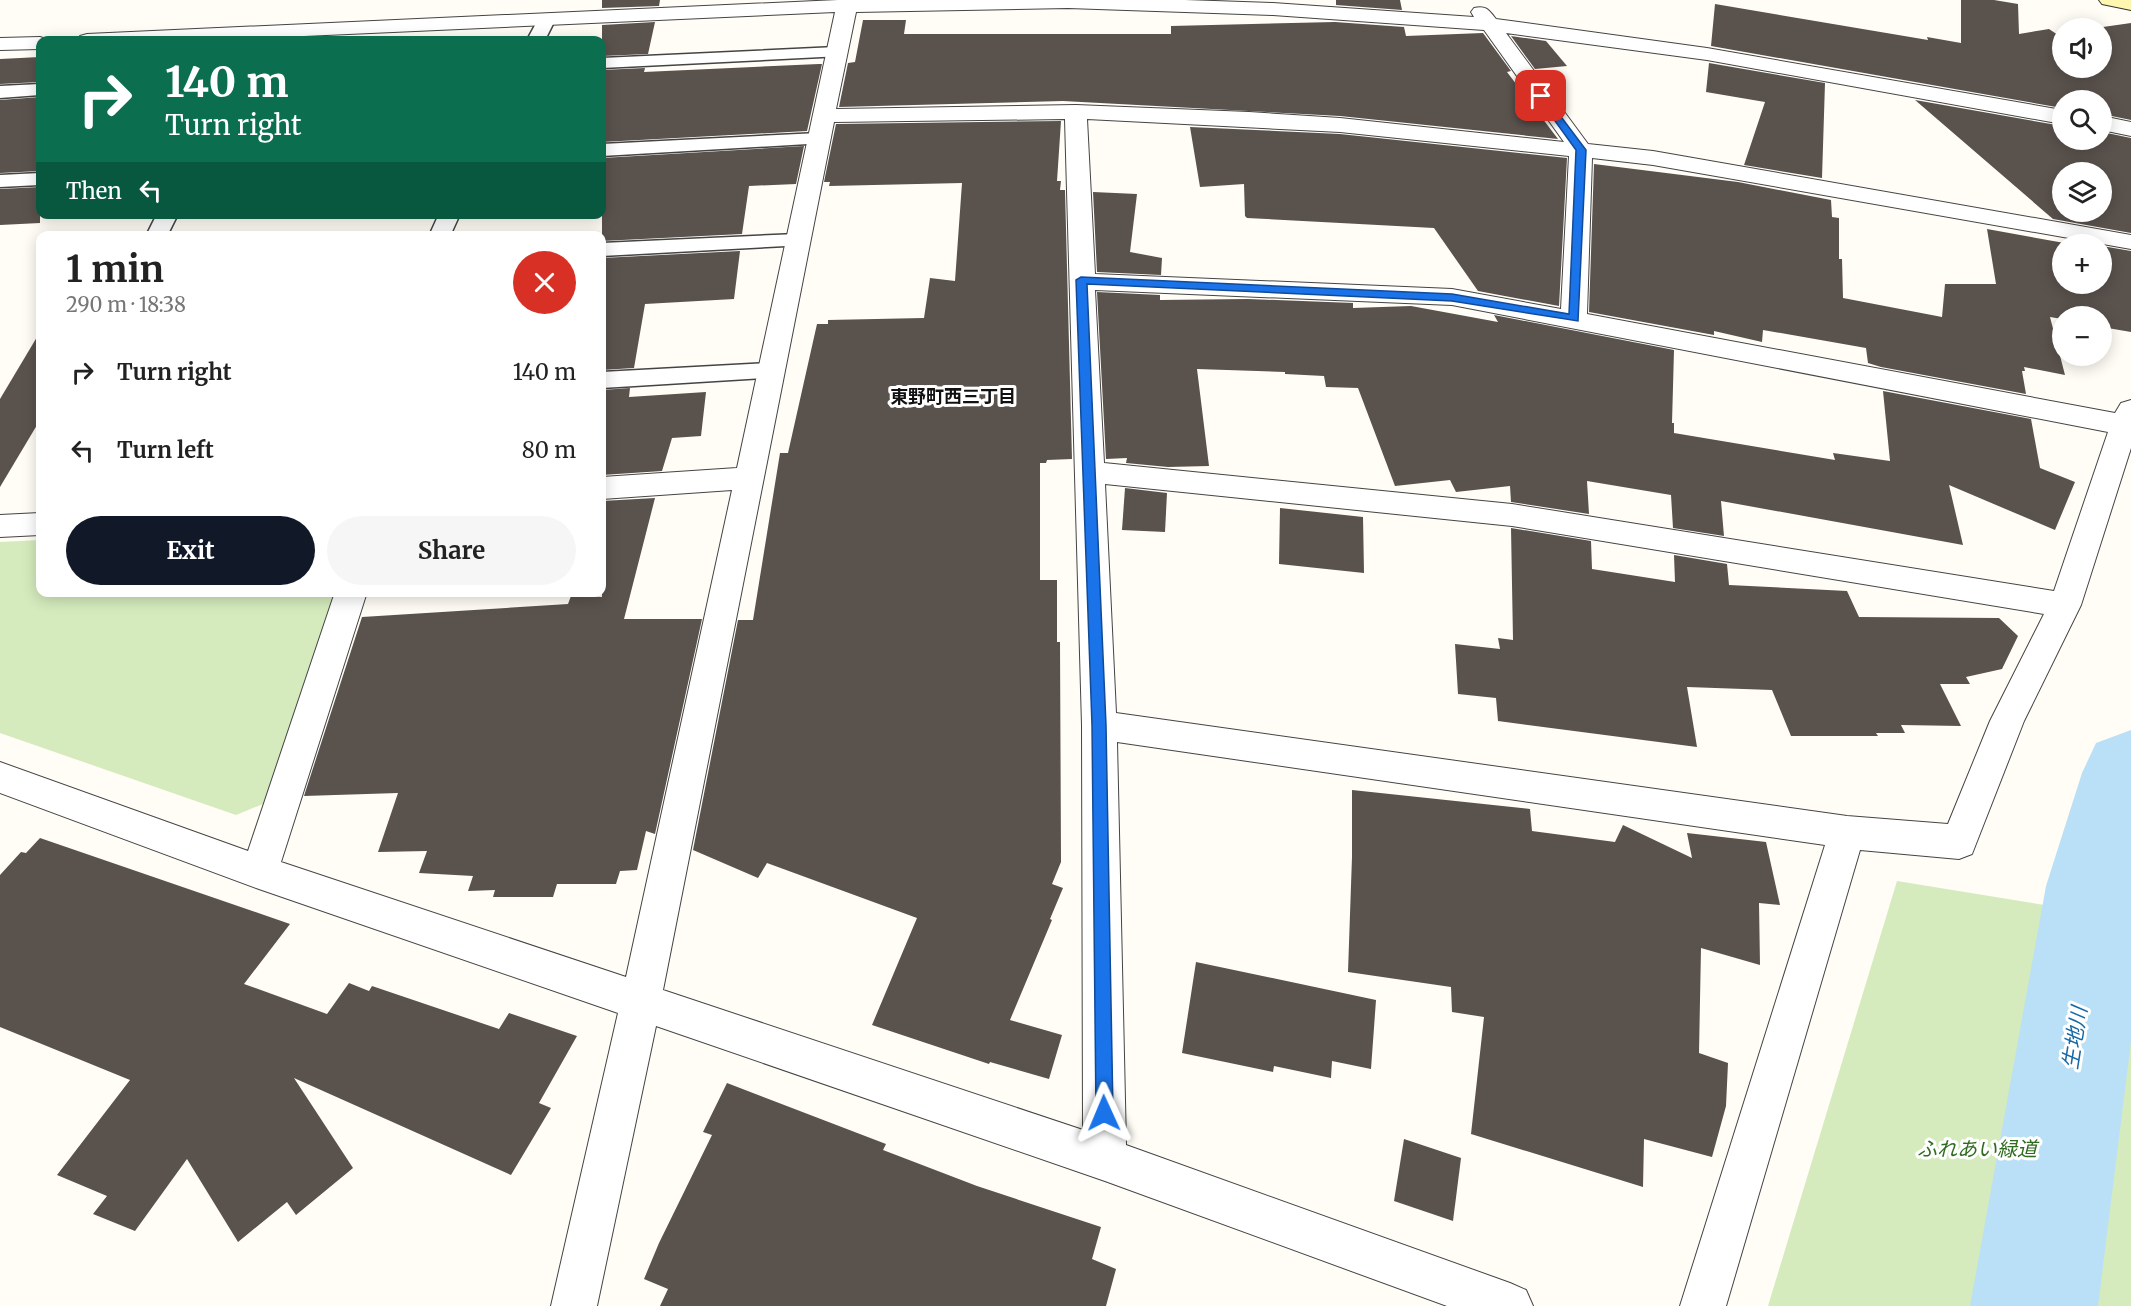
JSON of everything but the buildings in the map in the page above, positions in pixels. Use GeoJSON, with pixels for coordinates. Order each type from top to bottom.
{"type":"FeatureCollection","features":[{"type":"Feature","properties":{"kind":"main road"},"geometry":{"type":"LineString","coordinates":[[2109,0],[2131,4]]}},
{"type":"Feature","properties":{"kind":"street"},"geometry":{"type":"LineString","coordinates":[[1474,0],[1488,24],[1581,150],[1574,319]]}},
{"type":"Feature","properties":{"kind":"street"},"geometry":{"type":"LineString","coordinates":[[179,36],[546,20],[847,3],[1068,2],[1273,9],[1488,24],[1707,54],[2052,115]]}},
{"type":"Feature","properties":{"kind":"street"},"geometry":{"type":"LineString","coordinates":[[574,1306],[641,1001],[747,478],[847,3]]}},
{"type":"Feature","properties":{"kind":"street"},"geometry":{"type":"LineString","coordinates":[[0,44],[36,43]]}},
{"type":"Feature","properties":{"kind":"street"},"geometry":{"type":"LineString","coordinates":[[820,127],[1076,112],[1340,125],[1653,159],[2131,242]]}},
{"type":"Feature","properties":{"kind":"street"},"geometry":{"type":"LineString","coordinates":[[1076,112],[1099,725],[1105,1159]]}},
{"type":"Feature","properties":{"kind":"street"},"geometry":{"type":"LineString","coordinates":[[2112,125],[2131,129]]}},
{"type":"Feature","properties":{"kind":"street"},"geometry":{"type":"LineString","coordinates":[[1081,280],[1452,297],[2127,417],[2065,605],[2007,721],[1959,842],[1847,832],[1099,725]]}},
{"type":"Feature","properties":{"kind":"street"},"geometry":{"type":"LineString","coordinates":[[1090,472],[1512,515],[2065,605]]}},
{"type":"Feature","properties":{"kind":"street"},"geometry":{"type":"LineString","coordinates":[[606,488],[747,478]]}},
{"type":"Feature","properties":{"kind":"street"},"geometry":{"type":"LineString","coordinates":[[0,526],[36,524]]}},
{"type":"Feature","properties":{"kind":"street"},"geometry":{"type":"LineString","coordinates":[[259,872],[349,597]]}},
{"type":"Feature","properties":{"kind":"street"},"geometry":{"type":"LineString","coordinates":[[0,777],[259,872],[1105,1159],[1510,1306]]}},
{"type":"Feature","properties":{"kind":"street"},"geometry":{"type":"LineString","coordinates":[[1702,1306],[1847,832]]}},
{"type":"Feature","properties":{"kind":"lane"},"geometry":{"type":"LineString","coordinates":[[538,36],[546,20]]}},
{"type":"Feature","properties":{"kind":"lane"},"geometry":{"type":"LineString","coordinates":[[606,63],[836,52]]}},
{"type":"Feature","properties":{"kind":"lane"},"geometry":{"type":"LineString","coordinates":[[0,92],[36,90]]}},
{"type":"Feature","properties":{"kind":"lane"},"geometry":{"type":"LineString","coordinates":[[606,150],[820,127]]}},
{"type":"Feature","properties":{"kind":"lane"},"geometry":{"type":"LineString","coordinates":[[0,181],[36,179]]}},
{"type":"Feature","properties":{"kind":"lane"},"geometry":{"type":"LineString","coordinates":[[606,250],[797,240]]}},
{"type":"Feature","properties":{"kind":"lane"},"geometry":{"type":"LineString","coordinates":[[606,380],[770,371]]}},
{"type":"Feature","properties":{"kind":"green space"},"geometry":{"type":"Polygon","coordinates":[[[36,540],[36,597],[335,597],[263,804],[236,815],[0,733],[0,542],[36,540]]]}},
{"type":"Feature","properties":{"kind":"green space","name":"ふれあい緑道"},"geometry":{"type":"Polygon","coordinates":[[[1897,881],[2131,919],[2131,1306],[1768,1306],[1897,881]]]}},
{"type":"Feature","properties":{"kind":"waterway","name":"生地川"},"geometry":{"type":"LineString","coordinates":[[2034,1306],[2098,886],[2131,773]]}},
{"type":"Feature","properties":{"kind":"district","name":"東野町西三丁目"},"geometry":{"type":"Point","coordinates":[953,397]}},
{"type":"Feature","properties":{"kind":"route"},"geometry":{"type":"LineString","coordinates":[[1104,1113],[1099,725],[1081,280],[1452,297],[1574,319],[1581,150],[1541,96]]}}]}
